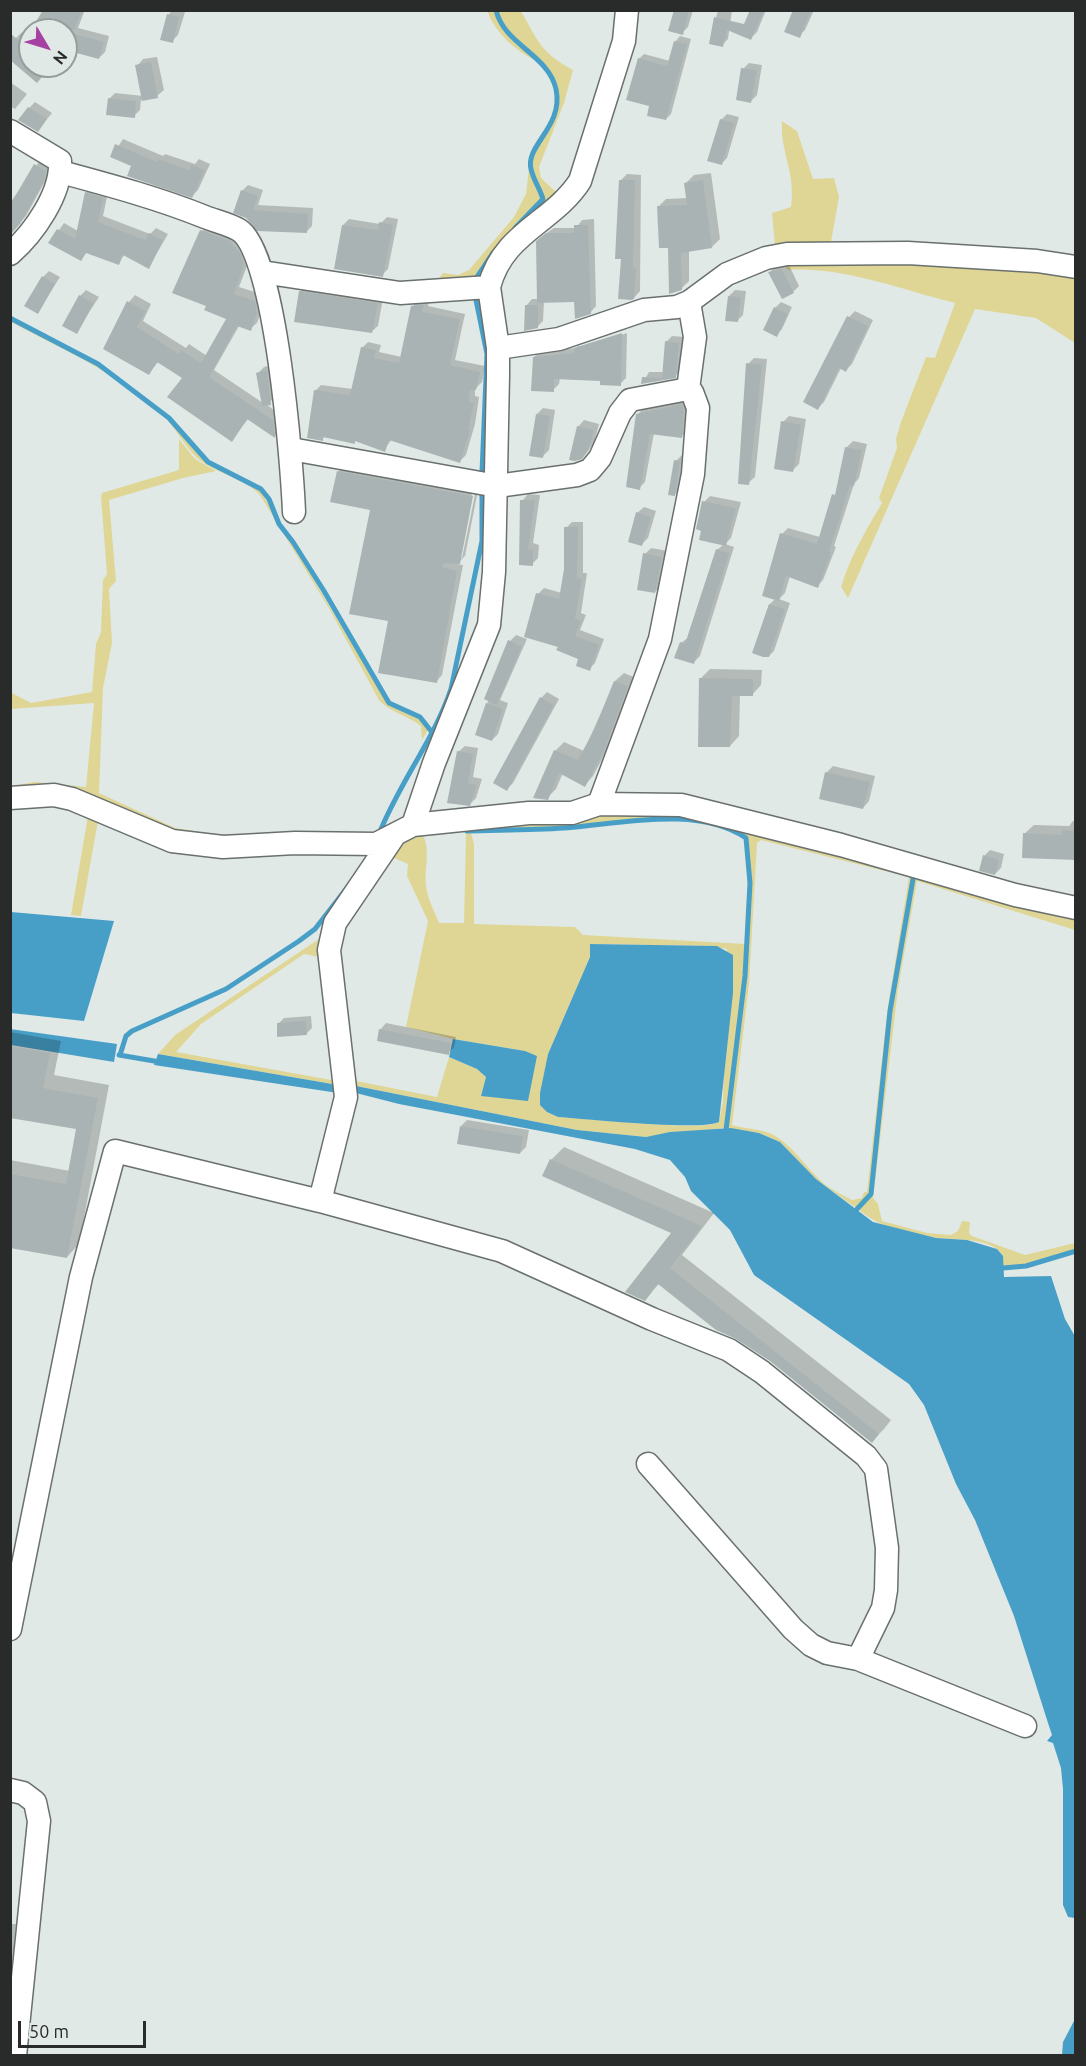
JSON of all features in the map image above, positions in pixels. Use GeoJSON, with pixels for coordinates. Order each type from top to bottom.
{"type":"FeatureCollection","features":[{"type":"Feature","properties":{"kind":"street"},"geometry":{"type":"LineString","coordinates":[[320,1201],[346,1097],[329,950],[335,923],[404,830],[434,763],[489,625],[494,572],[497,486],[498,348],[489,287],[496,265],[510,245],[566,199],[580,181],[624,41],[627,10]]}},
{"type":"Feature","properties":{"kind":"street"},"geometry":{"type":"LineString","coordinates":[[10,131],[60,161],[61,172],[50,201],[24,242],[10,254]]}},
{"type":"Feature","properties":{"kind":"street"},"geometry":{"type":"LineString","coordinates":[[61,172],[169,203],[238,230],[251,241],[262,272],[283,380],[291,449],[294,513]]}},
{"type":"Feature","properties":{"kind":"street"},"geometry":{"type":"LineString","coordinates":[[498,348],[559,339],[644,310],[677,307],[689,303],[728,274],[766,258],[796,253],[908,253],[1037,261],[1076,267]]}},
{"type":"Feature","properties":{"kind":"street"},"geometry":{"type":"LineString","coordinates":[[262,272],[400,293],[489,287]]}},
{"type":"Feature","properties":{"kind":"street"},"geometry":{"type":"LineString","coordinates":[[688,389],[695,337],[689,303]]}},
{"type":"Feature","properties":{"kind":"street"},"geometry":{"type":"LineString","coordinates":[[291,449],[497,486],[577,475],[590,471],[600,458],[620,413],[630,400],[688,389]]}},
{"type":"Feature","properties":{"kind":"street"},"geometry":{"type":"LineString","coordinates":[[599,804],[660,639],[693,474],[698,408],[692,392],[688,389]]}},
{"type":"Feature","properties":{"kind":"street"},"geometry":{"type":"LineString","coordinates":[[10,798],[54,795],[72,799],[172,841],[206,846],[295,843],[376,844],[404,830],[529,813],[572,813],[599,804],[662,804],[701,809],[841,844],[1015,895],[1076,908]]}},
{"type":"Feature","properties":{"kind":"street"},"geometry":{"type":"LineString","coordinates":[[10,1629],[81,1277],[115,1151],[320,1201],[502,1251],[652,1319],[729,1350],[762,1372],[866,1456],[876,1469],[887,1548],[886,1590],[883,1608],[858,1659]]}},
{"type":"Feature","properties":{"kind":"street"},"geometry":{"type":"LineString","coordinates":[[648,1464],[805,1640],[827,1653],[858,1659],[1025,1726]]}},
{"type":"Feature","properties":{"kind":"street"},"geometry":{"type":"LineString","coordinates":[[10,1790],[23,1793],[35,1802],[39,1821],[15,2055]]}},
{"type":"Feature","properties":{"kind":"shaded area"},"geometry":{"type":"Polygon","coordinates":[[[487,11],[495,11],[506,34],[539,62],[522,53],[508,41],[496,28],[487,11]]]}},
{"type":"Feature","properties":{"kind":"shaded area"},"geometry":{"type":"Polygon","coordinates":[[[497,11],[521,11],[547,52],[573,70],[564,103],[539,167],[541,178],[558,194],[485,275],[476,280],[499,247],[544,199],[532,164],[538,145],[557,112],[558,102],[557,89],[552,77],[537,58],[509,33],[497,11]]]}},
{"type":"Feature","properties":{"kind":"shaded area"},"geometry":{"type":"Polygon","coordinates":[[[782,121],[797,131],[813,179],[834,178],[839,197],[831,242],[775,245],[772,213],[791,207],[792,195],[783,143],[782,121]]]}},
{"type":"Feature","properties":{"kind":"shaded area"},"geometry":{"type":"Polygon","coordinates":[[[529,168],[542,198],[497,246],[474,279],[438,280],[443,273],[458,275],[469,270],[514,217],[526,194],[529,168]]]}},
{"type":"Feature","properties":{"kind":"shaded area"},"geometry":{"type":"Polygon","coordinates":[[[802,256],[1075,272],[1075,343],[1036,318],[975,309],[848,598],[841,587],[859,544],[882,503],[879,498],[897,448],[896,439],[901,422],[926,357],[935,358],[955,303],[850,275],[787,270],[782,260],[802,256]]]}},
{"type":"Feature","properties":{"kind":"shaded area"},"geometry":{"type":"Polygon","coordinates":[[[10,320],[97,366],[113,377],[11,322],[10,320]]]}},
{"type":"Feature","properties":{"kind":"shaded area"},"geometry":{"type":"Polygon","coordinates":[[[141,396],[176,425],[207,463],[260,490],[388,704],[416,716],[425,724],[428,730],[422,740],[421,726],[388,708],[379,700],[330,610],[260,495],[246,484],[212,468],[197,458],[165,417],[141,396]]]}},
{"type":"Feature","properties":{"kind":"shaded area"},"geometry":{"type":"Polygon","coordinates":[[[179,439],[195,459],[216,471],[183,478],[109,500],[116,581],[109,589],[112,643],[103,688],[99,793],[175,828],[213,834],[254,834],[214,841],[11,792],[11,786],[35,782],[86,787],[94,703],[11,709],[10,692],[31,703],[92,692],[96,644],[101,632],[103,580],[107,574],[102,493],[179,470],[179,439]]]}},
{"type":"Feature","properties":{"kind":"shaded area"},"geometry":{"type":"Polygon","coordinates":[[[89,810],[99,815],[81,916],[71,915],[89,810]]]}},
{"type":"Feature","properties":{"kind":"shaded area"},"geometry":{"type":"Polygon","coordinates":[[[679,811],[1075,920],[1075,930],[917,881],[898,989],[873,1198],[878,1204],[882,1221],[927,1233],[951,1235],[958,1231],[962,1221],[970,1222],[969,1233],[972,1236],[1025,1255],[1075,1243],[1075,1249],[1026,1264],[1003,1266],[1000,1253],[991,1245],[976,1241],[916,1235],[886,1226],[859,1210],[872,1194],[892,1010],[913,877],[892,987],[870,1193],[856,1208],[816,1179],[780,1142],[759,1133],[728,1128],[746,976],[751,883],[747,837],[726,826],[704,820],[680,818],[656,818],[561,827],[468,830],[615,812],[679,811]],[[761,840],[757,843],[749,984],[732,1125],[777,1137],[823,1183],[852,1200],[862,1198],[864,1192],[867,1192],[888,1006],[909,877],[761,840]]]}},
{"type":"Feature","properties":{"kind":"shaded area"},"geometry":{"type":"Polygon","coordinates":[[[419,830],[426,843],[427,891],[439,923],[464,923],[466,833],[471,833],[474,844],[474,924],[575,927],[583,935],[746,944],[738,1032],[724,1128],[646,1137],[577,1130],[351,1085],[351,1080],[437,1097],[449,1057],[477,1069],[486,1077],[481,1096],[525,1051],[453,1039],[406,1027],[428,921],[407,876],[408,864],[385,854],[419,830]],[[590,944],[590,957],[548,1054],[543,1080],[547,1112],[558,1117],[643,1124],[690,1126],[719,1122],[723,1101],[727,949],[709,946],[590,944]]]}},
{"type":"Feature","properties":{"kind":"shaded area"},"geometry":{"type":"Polygon","coordinates":[[[325,935],[319,957],[304,954],[201,1024],[176,1052],[337,1081],[338,1085],[158,1054],[175,1035],[325,935]]]}},
{"type":"Feature","properties":{"kind":"water"},"geometry":{"type":"Polygon","coordinates":[[[11,912],[114,921],[84,1021],[11,1013],[11,912]]]}},
{"type":"Feature","properties":{"kind":"water"},"geometry":{"type":"Polygon","coordinates":[[[590,944],[717,946],[733,955],[733,993],[719,1122],[668,1125],[558,1117],[547,1112],[540,1105],[540,1093],[548,1054],[590,957],[590,944]]]}},
{"type":"Feature","properties":{"kind":"water"},"geometry":{"type":"Polygon","coordinates":[[[10,1029],[117,1044],[114,1062],[11,1045],[10,1029]]]}},
{"type":"Feature","properties":{"kind":"water"},"geometry":{"type":"Polygon","coordinates":[[[453,1039],[525,1051],[537,1056],[528,1101],[481,1096],[486,1077],[477,1069],[449,1057],[453,1039]]]}},
{"type":"Feature","properties":{"kind":"water"},"geometry":{"type":"Polygon","coordinates":[[[158,1054],[338,1085],[338,1093],[154,1065],[158,1054]]]}},
{"type":"Feature","properties":{"kind":"water"},"geometry":{"type":"Polygon","coordinates":[[[351,1085],[577,1130],[646,1137],[670,1132],[731,1128],[759,1133],[780,1142],[816,1179],[873,1222],[936,1238],[967,1240],[997,1249],[1003,1256],[1004,1277],[1051,1276],[1065,1319],[1076,1338],[1075,1918],[1068,1917],[1063,1905],[1063,1789],[1061,1768],[1053,1743],[1047,1741],[1052,1735],[1014,1616],[975,1520],[956,1484],[924,1405],[909,1384],[754,1275],[730,1230],[691,1191],[685,1177],[670,1160],[635,1149],[399,1104],[352,1092],[351,1085]]]}},
{"type":"Feature","properties":{"kind":"water"},"geometry":{"type":"Polygon","coordinates":[[[1075,2019],[1075,2055],[1062,2055],[1063,2042],[1075,2019]]]}},
{"type":"Feature","properties":{"kind":"building"},"geometry":{"type":"Polygon","coordinates":[[[43,10],[82,10],[78,20],[78,18],[38,18],[43,10]]]}},
{"type":"Feature","properties":{"kind":"building"},"geometry":{"type":"Polygon","coordinates":[[[674,10],[689,10],[683,35],[668,31],[674,10]]]}},
{"type":"Feature","properties":{"kind":"building"},"geometry":{"type":"Polygon","coordinates":[[[750,10],[764,10],[751,40],[727,30],[723,47],[709,44],[714,17],[744,24],[750,10]]]}},
{"type":"Feature","properties":{"kind":"building"},"geometry":{"type":"Polygon","coordinates":[[[793,10],[811,10],[800,38],[784,32],[793,10]]]}},
{"type":"Feature","properties":{"kind":"building"},"geometry":{"type":"Polygon","coordinates":[[[167,14],[179,17],[173,43],[160,40],[167,14]]]}},
{"type":"Feature","properties":{"kind":"building"},"geometry":{"type":"Polygon","coordinates":[[[10,33],[18,40],[18,67],[10,60],[10,33]]]}},
{"type":"Feature","properties":{"kind":"building"},"geometry":{"type":"Polygon","coordinates":[[[78,35],[104,42],[99,59],[78,53],[78,35]]]}},
{"type":"Feature","properties":{"kind":"building"},"geometry":{"type":"Polygon","coordinates":[[[674,41],[687,44],[666,120],[647,116],[649,106],[626,100],[638,58],[667,66],[674,41]]]}},
{"type":"Feature","properties":{"kind":"building"},"geometry":{"type":"Polygon","coordinates":[[[151,62],[158,98],[142,101],[135,65],[151,62]]]}},
{"type":"Feature","properties":{"kind":"building"},"geometry":{"type":"Polygon","coordinates":[[[741,68],[757,70],[751,103],[736,100],[741,68]]]}},
{"type":"Feature","properties":{"kind":"building"},"geometry":{"type":"Polygon","coordinates":[[[31,78],[41,78],[37,83],[31,78]]]}},
{"type":"Feature","properties":{"kind":"building"},"geometry":{"type":"Polygon","coordinates":[[[108,98],[136,101],[135,118],[106,115],[108,98]]]}},
{"type":"Feature","properties":{"kind":"building"},"geometry":{"type":"Polygon","coordinates":[[[28,107],[47,119],[38,132],[18,120],[28,107]]]}},
{"type":"Feature","properties":{"kind":"building"},"geometry":{"type":"Polygon","coordinates":[[[720,119],[734,123],[722,165],[707,161],[720,119]]]}},
{"type":"Feature","properties":{"kind":"building"},"geometry":{"type":"Polygon","coordinates":[[[115,144],[157,162],[158,159],[189,170],[192,165],[205,170],[192,198],[127,176],[131,166],[110,157],[115,144]]]}},
{"type":"Feature","properties":{"kind":"building"},"geometry":{"type":"Polygon","coordinates":[[[34,164],[46,171],[44,181],[20,224],[10,235],[10,205],[34,164]]]}},
{"type":"Feature","properties":{"kind":"building"},"geometry":{"type":"Polygon","coordinates":[[[619,180],[635,180],[633,268],[636,269],[634,299],[631,300],[618,299],[621,259],[615,259],[619,180]]]}},
{"type":"Feature","properties":{"kind":"building"},"geometry":{"type":"Polygon","coordinates":[[[703,180],[712,248],[681,253],[682,290],[669,294],[668,248],[659,248],[657,206],[687,205],[684,183],[703,180]]]}},
{"type":"Feature","properties":{"kind":"building"},"geometry":{"type":"Polygon","coordinates":[[[241,190],[258,196],[253,210],[308,214],[307,233],[257,231],[246,218],[233,213],[241,190]]]}},
{"type":"Feature","properties":{"kind":"building"},"geometry":{"type":"Polygon","coordinates":[[[85,192],[103,198],[98,222],[145,240],[149,233],[163,240],[149,269],[123,255],[119,265],[86,253],[81,261],[48,243],[57,229],[75,239],[85,192]]]}},
{"type":"Feature","properties":{"kind":"building"},"geometry":{"type":"Polygon","coordinates":[[[379,222],[393,225],[383,277],[334,269],[342,225],[378,230],[379,222]]]}},
{"type":"Feature","properties":{"kind":"building"},"geometry":{"type":"Polygon","coordinates":[[[574,225],[588,225],[591,314],[575,319],[574,302],[537,303],[536,241],[546,233],[574,233],[574,225]]]}},
{"type":"Feature","properties":{"kind":"building"},"geometry":{"type":"Polygon","coordinates":[[[200,230],[230,241],[240,253],[244,265],[234,294],[255,301],[257,313],[251,331],[237,326],[209,377],[273,420],[275,438],[247,419],[232,442],[167,397],[182,378],[157,362],[149,375],[103,349],[127,301],[146,311],[137,327],[179,354],[181,350],[201,363],[226,319],[204,310],[206,306],[172,293],[200,230]]]}},
{"type":"Feature","properties":{"kind":"building"},"geometry":{"type":"Polygon","coordinates":[[[782,269],[794,293],[782,299],[768,272],[782,269]]]}},
{"type":"Feature","properties":{"kind":"building"},"geometry":{"type":"Polygon","coordinates":[[[42,276],[55,284],[38,314],[24,306],[42,276]]]}},
{"type":"Feature","properties":{"kind":"building"},"geometry":{"type":"Polygon","coordinates":[[[299,291],[378,303],[372,333],[294,322],[299,291]]]}},
{"type":"Feature","properties":{"kind":"building"},"geometry":{"type":"Polygon","coordinates":[[[79,295],[94,303],[77,334],[62,326],[79,295]]]}},
{"type":"Feature","properties":{"kind":"building"},"geometry":{"type":"Polygon","coordinates":[[[728,296],[741,297],[738,322],[725,321],[728,296]]]}},
{"type":"Feature","properties":{"kind":"building"},"geometry":{"type":"Polygon","coordinates":[[[424,305],[422,312],[460,319],[450,365],[480,372],[476,390],[470,390],[469,402],[474,403],[468,429],[470,430],[460,463],[389,440],[385,452],[355,441],[355,444],[323,437],[323,441],[307,438],[314,390],[350,395],[361,347],[376,350],[374,358],[399,363],[411,306],[424,305]]]}},
{"type":"Feature","properties":{"kind":"building"},"geometry":{"type":"Polygon","coordinates":[[[525,305],[538,305],[538,328],[524,331],[525,305]]]}},
{"type":"Feature","properties":{"kind":"building"},"geometry":{"type":"Polygon","coordinates":[[[774,307],[788,314],[777,337],[763,330],[774,307]]]}},
{"type":"Feature","properties":{"kind":"building"},"geometry":{"type":"Polygon","coordinates":[[[847,316],[868,326],[846,372],[839,368],[818,410],[803,402],[847,316]]]}},
{"type":"Feature","properties":{"kind":"building"},"geometry":{"type":"Polygon","coordinates":[[[622,333],[621,386],[600,385],[600,381],[554,379],[554,392],[531,391],[533,357],[574,353],[574,348],[622,333]]]}},
{"type":"Feature","properties":{"kind":"building"},"geometry":{"type":"Polygon","coordinates":[[[665,341],[679,343],[676,378],[641,384],[642,377],[662,378],[665,341]]]}},
{"type":"Feature","properties":{"kind":"building"},"geometry":{"type":"Polygon","coordinates":[[[746,363],[762,365],[749,485],[738,484],[746,363]]]}},
{"type":"Feature","properties":{"kind":"building"},"geometry":{"type":"Polygon","coordinates":[[[267,370],[271,405],[262,406],[256,373],[267,370]]]}},
{"type":"Feature","properties":{"kind":"building"},"geometry":{"type":"Polygon","coordinates":[[[682,404],[684,410],[682,438],[650,434],[640,490],[626,487],[636,414],[682,404]]]}},
{"type":"Feature","properties":{"kind":"building"},"geometry":{"type":"Polygon","coordinates":[[[536,414],[550,416],[543,458],[529,456],[536,414]]]}},
{"type":"Feature","properties":{"kind":"building"},"geometry":{"type":"Polygon","coordinates":[[[781,421],[801,425],[793,472],[774,469],[781,421]]]}},
{"type":"Feature","properties":{"kind":"building"},"geometry":{"type":"Polygon","coordinates":[[[577,426],[594,430],[588,451],[582,459],[575,461],[569,460],[577,426]]]}},
{"type":"Feature","properties":{"kind":"building"},"geometry":{"type":"Polygon","coordinates":[[[845,447],[862,450],[854,486],[850,485],[829,552],[831,553],[818,588],[786,576],[779,601],[762,596],[780,533],[817,544],[832,494],[835,495],[845,447]]]}},
{"type":"Feature","properties":{"kind":"building"},"geometry":{"type":"Polygon","coordinates":[[[674,460],[680,461],[675,496],[668,495],[674,460]]]}},
{"type":"Feature","properties":{"kind":"building"},"geometry":{"type":"Polygon","coordinates":[[[337,471],[473,496],[460,564],[443,563],[442,567],[457,571],[437,683],[378,673],[388,621],[349,614],[370,510],[330,502],[337,471]]]}},
{"type":"Feature","properties":{"kind":"building"},"geometry":{"type":"Polygon","coordinates":[[[520,500],[535,500],[528,549],[533,550],[533,566],[519,565],[520,500]]]}},
{"type":"Feature","properties":{"kind":"building"},"geometry":{"type":"Polygon","coordinates":[[[702,501],[736,508],[726,546],[699,540],[701,531],[696,529],[702,501]]]}},
{"type":"Feature","properties":{"kind":"building"},"geometry":{"type":"Polygon","coordinates":[[[636,512],[651,517],[642,546],[628,542],[636,512]]]}},
{"type":"Feature","properties":{"kind":"building"},"geometry":{"type":"Polygon","coordinates":[[[564,527],[578,527],[577,578],[582,579],[575,619],[581,621],[575,636],[599,645],[590,671],[576,666],[578,659],[556,650],[558,647],[524,637],[536,593],[559,599],[564,569],[564,527]]]}},
{"type":"Feature","properties":{"kind":"building"},"geometry":{"type":"Polygon","coordinates":[[[716,549],[729,553],[694,664],[674,658],[680,642],[685,644],[716,549]]]}},
{"type":"Feature","properties":{"kind":"building"},"geometry":{"type":"Polygon","coordinates":[[[643,553],[662,557],[655,593],[637,590],[643,553]]]}},
{"type":"Feature","properties":{"kind":"building"},"geometry":{"type":"Polygon","coordinates":[[[769,604],[785,609],[769,657],[763,657],[752,653],[769,604]]]}},
{"type":"Feature","properties":{"kind":"building"},"geometry":{"type":"Polygon","coordinates":[[[508,640],[522,646],[497,705],[484,699],[508,640]]]}},
{"type":"Feature","properties":{"kind":"building"},"geometry":{"type":"Polygon","coordinates":[[[699,678],[753,679],[753,696],[732,696],[730,747],[698,747],[699,678]]]}},
{"type":"Feature","properties":{"kind":"building"},"geometry":{"type":"Polygon","coordinates":[[[614,681],[628,686],[604,751],[585,787],[559,773],[548,800],[533,798],[554,750],[578,760],[595,728],[614,681]]]}},
{"type":"Feature","properties":{"kind":"building"},"geometry":{"type":"Polygon","coordinates":[[[540,697],[554,705],[507,791],[493,783],[540,697]]]}},
{"type":"Feature","properties":{"kind":"building"},"geometry":{"type":"Polygon","coordinates":[[[486,703],[503,709],[492,741],[475,735],[486,703]]]}},
{"type":"Feature","properties":{"kind":"building"},"geometry":{"type":"Polygon","coordinates":[[[457,751],[473,754],[468,783],[477,785],[470,806],[447,803],[457,751]]]}},
{"type":"Feature","properties":{"kind":"building"},"geometry":{"type":"Polygon","coordinates":[[[825,772],[870,782],[863,809],[819,799],[825,772]]]}},
{"type":"Feature","properties":{"kind":"building"},"geometry":{"type":"Polygon","coordinates":[[[1062,830],[1076,831],[1076,860],[1022,858],[1023,833],[1062,835],[1062,830]]]}},
{"type":"Feature","properties":{"kind":"building"},"geometry":{"type":"Polygon","coordinates":[[[983,855],[999,860],[995,875],[979,871],[983,855]]]}},
{"type":"Feature","properties":{"kind":"building"},"geometry":{"type":"Polygon","coordinates":[[[306,1021],[307,1035],[277,1037],[277,1023],[306,1021]]]}},
{"type":"Feature","properties":{"kind":"building"},"geometry":{"type":"Polygon","coordinates":[[[379,1029],[451,1043],[449,1055],[377,1041],[379,1029]]]}},
{"type":"Feature","properties":{"kind":"building"},"geometry":{"type":"Polygon","coordinates":[[[10,1046],[50,1053],[43,1088],[98,1098],[67,1258],[10,1248],[10,1174],[66,1184],[76,1129],[10,1118],[10,1046]]]}},
{"type":"Feature","properties":{"kind":"building"},"geometry":{"type":"Polygon","coordinates":[[[460,1126],[523,1136],[520,1154],[457,1144],[460,1126]]]}},
{"type":"Feature","properties":{"kind":"building"},"geometry":{"type":"Polygon","coordinates":[[[550,1159],[702,1226],[670,1268],[879,1434],[872,1443],[770,1361],[736,1339],[716,1330],[658,1284],[645,1301],[625,1292],[671,1233],[542,1176],[550,1159]]]}},
{"type":"Feature","properties":{"kind":"waterway"},"geometry":{"type":"LineString","coordinates":[[496,10],[508,32],[544,67],[556,89],[555,114],[531,160],[532,173],[543,199],[515,228]]}},
{"type":"Feature","properties":{"kind":"waterway"},"geometry":{"type":"LineString","coordinates":[[475,280],[493,253]]}},
{"type":"Feature","properties":{"kind":"waterway"},"geometry":{"type":"LineString","coordinates":[[476,300],[487,354],[482,472]]}},
{"type":"Feature","properties":{"kind":"waterway"},"geometry":{"type":"LineString","coordinates":[[10,318],[98,364],[169,418],[208,462],[261,489],[269,499],[279,524],[324,591],[389,703],[420,717],[431,731]]}},
{"type":"Feature","properties":{"kind":"waterway"},"geometry":{"type":"LineString","coordinates":[[379,834],[396,797],[444,708],[451,689],[482,541],[482,490]]}},
{"type":"Feature","properties":{"kind":"waterway"},"geometry":{"type":"LineString","coordinates":[[467,828],[467,831],[564,828],[658,819],[682,819],[726,828],[746,838],[750,883],[745,976],[726,1130]]}},
{"type":"Feature","properties":{"kind":"waterway"},"geometry":{"type":"LineString","coordinates":[[857,1209],[871,1194],[890,1011],[913,879]]}},
{"type":"Feature","properties":{"kind":"waterway"},"geometry":{"type":"LineString","coordinates":[[120,1055],[126,1036],[132,1031],[226,989],[299,941],[315,929],[350,884]]}},
{"type":"Feature","properties":{"kind":"waterway"},"geometry":{"type":"LineString","coordinates":[[119,1055],[160,1062]]}},
{"type":"Feature","properties":{"kind":"waterway"},"geometry":{"type":"LineString","coordinates":[[1003,1268],[1026,1266],[1076,1251]]}}]}
